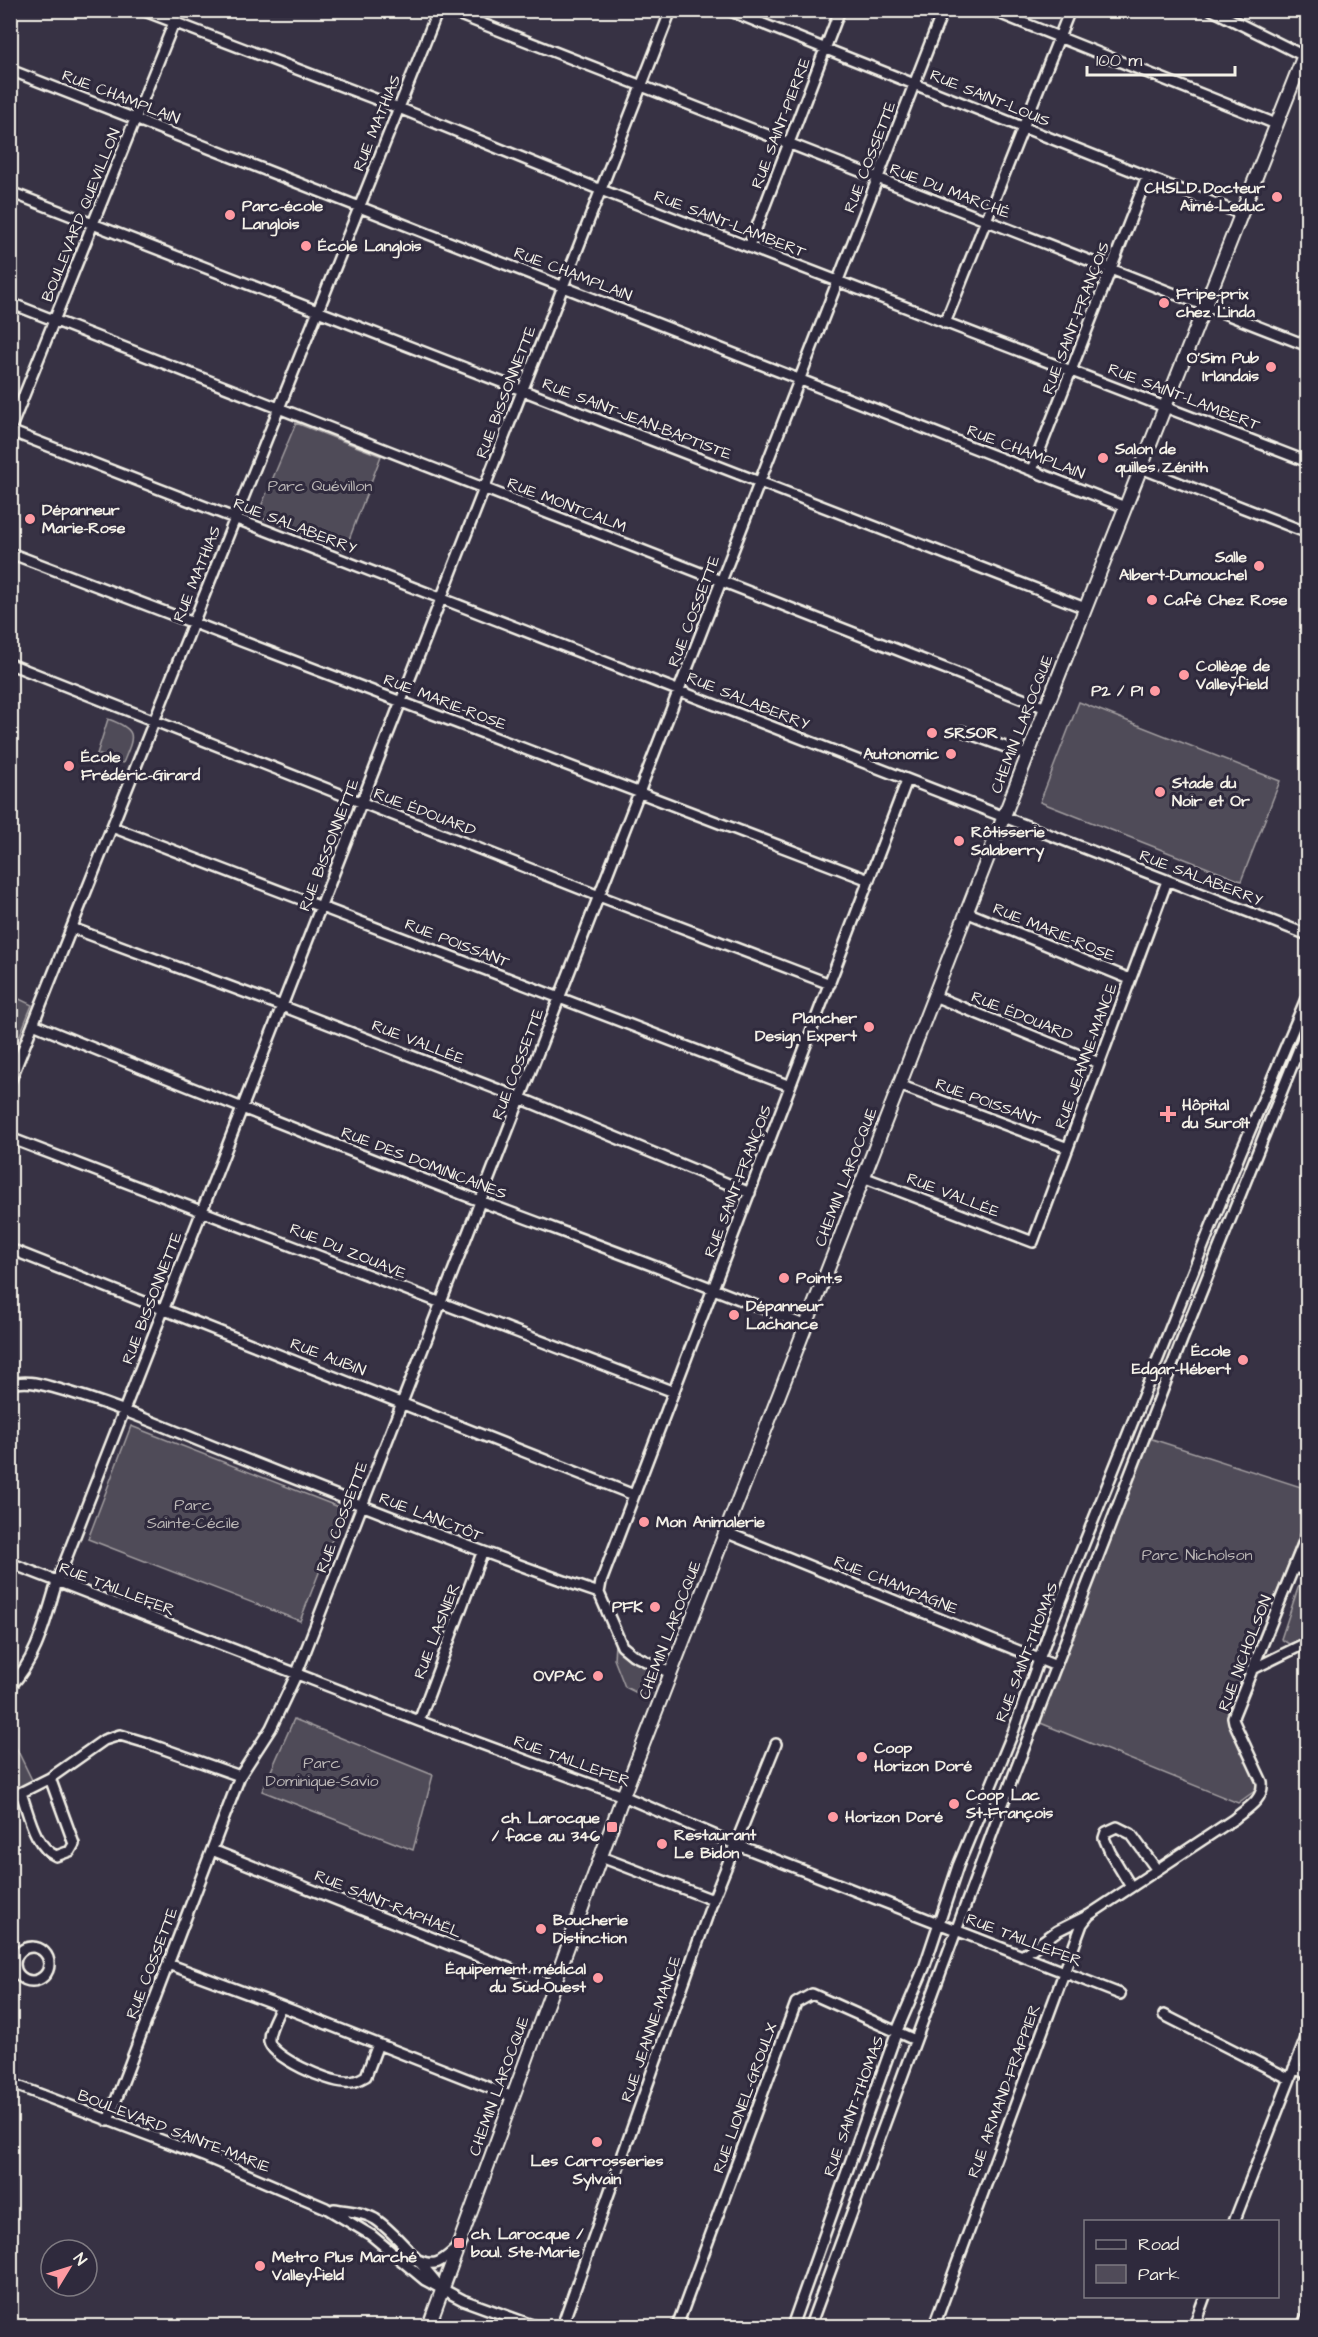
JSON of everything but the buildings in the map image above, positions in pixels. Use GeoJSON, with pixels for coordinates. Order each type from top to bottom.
{"type":"FeatureCollection","features":[{"type":"Feature","properties":{"kind":"main road","name":"CHEMIN LAROCQUE"},"geometry":{"type":"LineString","coordinates":[[429,2326],[670,1673],[1085,608],[1306,53]]}},
{"type":"Feature","properties":{"kind":"street","name":"RUE SAINT-LAMBERT"},"geometry":{"type":"LineString","coordinates":[[142,10],[399,108],[601,190],[1308,462]]}},
{"type":"Feature","properties":{"kind":"street","name":"BOULEVARD QUEVILLON"},"geometry":{"type":"LineString","coordinates":[[10,430],[178,10]]}},
{"type":"Feature","properties":{"kind":"street","name":"RUE MATHIAS"},"geometry":{"type":"LineString","coordinates":[[10,1082],[438,10]]}},
{"type":"Feature","properties":{"kind":"street","name":"RUE DU MARCHÉ"},"geometry":{"type":"LineString","coordinates":[[447,10],[1308,346]]}},
{"type":"Feature","properties":{"kind":"street","name":"RUE BISSONNETTE"},"geometry":{"type":"LineString","coordinates":[[10,1687],[28,1667],[57,1582],[671,10]]}},
{"type":"Feature","properties":{"kind":"street","name":"RUE SAINT-LOUIS"},"geometry":{"type":"LineString","coordinates":[[728,10],[1241,214]]}},
{"type":"Feature","properties":{"kind":"street","name":"RUE SAINT-PIERRE"},"geometry":{"type":"LineString","coordinates":[[749,247],[840,10]]}},
{"type":"Feature","properties":{"kind":"street","name":"RUE COSSETTE"},"geometry":{"type":"LineString","coordinates":[[108,2121],[240,1776],[271,1728],[297,1673],[943,10]]}},
{"type":"Feature","properties":{"kind":"street"},"geometry":{"type":"LineString","coordinates":[[991,10],[1276,124]]}},
{"type":"Feature","properties":{"kind":"street"},"geometry":{"type":"LineString","coordinates":[[945,323],[1070,10]]}},
{"type":"Feature","properties":{"kind":"street"},"geometry":{"type":"LineString","coordinates":[[1212,10],[1306,53]]}},
{"type":"Feature","properties":{"kind":"street","name":"RUE CHAMPLAIN"},"geometry":{"type":"LineString","coordinates":[[10,70],[1125,507]]}},
{"type":"Feature","properties":{"kind":"street","name":"RUE SAINT-FRANÇOIS"},"geometry":{"type":"LineString","coordinates":[[1032,470],[1147,177]]}},
{"type":"Feature","properties":{"kind":"street","name":"RUE SAINT-JEAN-BAPTISTE"},"geometry":{"type":"LineString","coordinates":[[10,192],[1085,608]]}},
{"type":"Feature","properties":{"kind":"street","name":"RUE MONTCALM"},"geometry":{"type":"LineString","coordinates":[[10,303],[1046,708]]}},
{"type":"Feature","properties":{"kind":"street","name":"RUE SALABERRY"},"geometry":{"type":"LineString","coordinates":[[10,430],[1308,935]]}},
{"type":"Feature","properties":{"kind":"street"},"geometry":{"type":"LineString","coordinates":[[1141,468],[1306,529]]}},
{"type":"Feature","properties":{"kind":"street","name":"RUE MARIE-ROSE"},"geometry":{"type":"LineString","coordinates":[[10,553],[869,880]]}},
{"type":"Feature","properties":{"kind":"street","name":"RUE ÉDOUARD"},"geometry":{"type":"LineString","coordinates":[[10,664],[599,896],[830,984]]}},
{"type":"Feature","properties":{"kind":"street"},"geometry":{"type":"LineString","coordinates":[[962,731],[1028,755]]}},
{"type":"Feature","properties":{"kind":"street","name":"RUE SAINT-FRANÇOIS"},"geometry":{"type":"LineString","coordinates":[[599,1593],[601,1582],[907,780]]}},
{"type":"Feature","properties":{"kind":"street","name":"RUE POISSANT"},"geometry":{"type":"LineString","coordinates":[[112,827],[790,1086]]}},
{"type":"Feature","properties":{"kind":"street","name":"RUE JEANNE-MANCE"},"geometry":{"type":"LineString","coordinates":[[1033,1242],[1167,880]]}},
{"type":"Feature","properties":{"kind":"street","name":"RUE MARIE-ROSE"},"geometry":{"type":"LineString","coordinates":[[966,912],[1130,979]]}},
{"type":"Feature","properties":{"kind":"street","name":"RUE VALLÉE"},"geometry":{"type":"LineString","coordinates":[[72,928],[520,1098],[750,1193]]}},
{"type":"Feature","properties":{"kind":"street","name":"RUE SAINT-THOMAS"},"geometry":{"type":"LineString","coordinates":[[792,2326],[897,2031],[924,1968],[958,1866],[1012,1735],[1051,1626],[1240,1154],[1308,994]]}},
{"type":"Feature","properties":{"kind":"street","name":"RUE ÉDOUARD"},"geometry":{"type":"LineString","coordinates":[[934,996],[1099,1063]]}},
{"type":"Feature","properties":{"kind":"street","name":"RUE DES DOMINICAINES"},"geometry":{"type":"LineString","coordinates":[[33,1024],[481,1201],[714,1287],[806,1326]]}},
{"type":"Feature","properties":{"kind":"street","name":"RUE SAINT-THOMAS"},"geometry":{"type":"LineString","coordinates":[[810,2326],[1056,1666],[1308,1026]]}},
{"type":"Feature","properties":{"kind":"street"},"geometry":{"type":"LineString","coordinates":[[1296,1056],[1308,1061]]}},
{"type":"Feature","properties":{"kind":"street","name":"RUE POISSANT"},"geometry":{"type":"LineString","coordinates":[[899,1085],[1068,1148]]}},
{"type":"Feature","properties":{"kind":"street","name":"RUE DU ZOUAVE"},"geometry":{"type":"LineString","coordinates":[[10,1138],[674,1392]]}},
{"type":"Feature","properties":{"kind":"street","name":"RUE VALLÉE"},"geometry":{"type":"LineString","coordinates":[[863,1178],[1033,1242]]}},
{"type":"Feature","properties":{"kind":"street","name":"RUE AUBIN"},"geometry":{"type":"LineString","coordinates":[[10,1249],[634,1495]]}},
{"type":"Feature","properties":{"kind":"street","name":"RUE LANCTÔT"},"geometry":{"type":"LineString","coordinates":[[11,1386],[28,1382],[56,1388],[124,1412],[482,1553],[599,1593]]}},
{"type":"Feature","properties":{"kind":"street"},"geometry":{"type":"LineString","coordinates":[[1131,1431],[1145,1437]]}},
{"type":"Feature","properties":{"kind":"street","name":"RUE CHAMPAGNE"},"geometry":{"type":"LineString","coordinates":[[725,1532],[1056,1666]]}},
{"type":"Feature","properties":{"kind":"street","name":"RUE NICHOLSON"},"geometry":{"type":"LineString","coordinates":[[1262,1782],[1234,1722],[1251,1670],[1308,1532]]}},
{"type":"Feature","properties":{"kind":"street","name":"RUE LASNIER"},"geometry":{"type":"LineString","coordinates":[[419,1720],[482,1553]]}},
{"type":"Feature","properties":{"kind":"street","name":"RUE TAILLEFER"},"geometry":{"type":"LineString","coordinates":[[10,1563],[623,1796],[735,1844],[1120,1994]]}},
{"type":"Feature","properties":{"kind":"street"},"geometry":{"type":"LineString","coordinates":[[1294,1567],[1308,1571]]}},
{"type":"Feature","properties":{"kind":"street"},"geometry":{"type":"LineString","coordinates":[[599,1593],[622,1646],[633,1655],[670,1673]]}},
{"type":"Feature","properties":{"kind":"street"},"geometry":{"type":"LineString","coordinates":[[1251,1670],[1308,1642]]}},
{"type":"Feature","properties":{"kind":"street"},"geometry":{"type":"LineString","coordinates":[[10,1798],[50,1778],[104,1740],[120,1735],[240,1776]]}},
{"type":"Feature","properties":{"kind":"street","name":"RUE JEANNE-MANCE"},"geometry":{"type":"LineString","coordinates":[[562,2326],[712,1900],[776,1744]]}},
{"type":"Feature","properties":{"kind":"street"},"geometry":{"type":"LineString","coordinates":[[21,1793],[40,1845],[47,1852],[56,1856],[70,1851],[74,1844],[50,1778]]}},
{"type":"Feature","properties":{"kind":"street","name":"RUE ARMAND-FRAPPIER"},"geometry":{"type":"LineString","coordinates":[[934,2326],[1082,1924],[1089,1915],[1252,1805],[1263,1789],[1262,1782]]}},
{"type":"Feature","properties":{"kind":"street"},"geometry":{"type":"LineString","coordinates":[[1131,1887],[1106,1843],[1106,1832],[1110,1829],[1117,1827],[1131,1834],[1157,1870]]}},
{"type":"Feature","properties":{"kind":"street","name":"RUE SAINT-RAPHAËL"},"geometry":{"type":"LineString","coordinates":[[212,1850],[553,1986]]}},
{"type":"Feature","properties":{"kind":"street"},"geometry":{"type":"LineString","coordinates":[[601,1857],[712,1900]]}},
{"type":"Feature","properties":{"kind":"street"},"geometry":{"type":"LineString","coordinates":[[1022,1956],[1057,1931],[1089,1915]]}},
{"type":"Feature","properties":{"kind":"street"},"geometry":{"type":"LineString","coordinates":[[168,1964],[513,2097]]}},
{"type":"Feature","properties":{"kind":"street","name":"RUE LIONEL-GROULX"},"geometry":{"type":"LineString","coordinates":[[676,2326],[796,2003],[812,1994],[915,2040]]}},
{"type":"Feature","properties":{"kind":"street"},"geometry":{"type":"LineString","coordinates":[[281,2006],[269,2034],[269,2043],[277,2054],[288,2062],[342,2082],[353,2082],[366,2076],[378,2044]]}},
{"type":"Feature","properties":{"kind":"street"},"geometry":{"type":"LineString","coordinates":[[1164,2015],[1290,2079]]}},
{"type":"Feature","properties":{"kind":"street"},"geometry":{"type":"LineString","coordinates":[[1235,2220],[1308,2033]]}},
{"type":"Feature","properties":{"kind":"street"},"geometry":{"type":"LineString","coordinates":[[1294,2068],[1308,2074]]}},
{"type":"Feature","properties":{"kind":"street","name":"BOULEVARD SAINTE-MARIE"},"geometry":{"type":"LineString","coordinates":[[10,2083],[206,2157],[326,2208],[365,2230],[425,2280],[442,2290],[462,2300],[535,2326]]}},
{"type":"Feature","properties":{"kind":"street","name":"BOULEVARD SAINTE-MARIE"},"geometry":{"type":"LineString","coordinates":[[326,2208],[362,2213],[375,2219],[442,2290]]}},
{"type":"Feature","properties":{"kind":"street"},"geometry":{"type":"LineString","coordinates":[[414,2259],[428,2264],[439,2263],[458,2247]]}},
{"type":"Feature","properties":{"kind":"street"},"geometry":{"type":"LineString","coordinates":[[1194,2326],[1204,2298]]}},
{"type":"Feature","properties":{"kind":"street"},"geometry":{"type":"LineString","coordinates":[[1302,2326],[1308,2314]]}},
{"type":"Feature","properties":{"kind":"green space","name":"Parc Quévillon"},"geometry":{"type":"Polygon","coordinates":[[[296,423],[381,456],[345,550],[257,516],[296,423]]]}},
{"type":"Feature","properties":{"kind":"green space","name":"Stade du Noir et Or"},"geometry":{"type":"Polygon","coordinates":[[[1079,702],[1280,781],[1241,881],[1040,802],[1079,702]]]}},
{"type":"Feature","properties":{"kind":"green space"},"geometry":{"type":"Polygon","coordinates":[[[108,719],[125,727],[131,735],[130,746],[123,763],[97,754],[108,719]]]}},
{"type":"Feature","properties":{"kind":"green space"},"geometry":{"type":"Polygon","coordinates":[[[11,995],[32,1005],[11,1057],[11,995]]]}},
{"type":"Feature","properties":{"kind":"green space","name":"Parc Sainte-Cécile"},"geometry":{"type":"Polygon","coordinates":[[[131,1426],[344,1509],[300,1621],[88,1539],[131,1426]]]}},
{"type":"Feature","properties":{"kind":"green space","name":"Parc Nicholson"},"geometry":{"type":"Polygon","coordinates":[[[1149,1438],[1307,1489],[1307,1516],[1229,1716],[1262,1782],[1256,1790],[1238,1803],[1038,1722],[1149,1438]]]}},
{"type":"Feature","properties":{"kind":"green space"},"geometry":{"type":"Polygon","coordinates":[[[1302,1582],[1307,1582],[1307,1637],[1289,1644],[1281,1639],[1302,1582]]]}},
{"type":"Feature","properties":{"kind":"green space"},"geometry":{"type":"Polygon","coordinates":[[[615,1644],[631,1659],[664,1673],[653,1701],[625,1687],[614,1659],[615,1644]]]}},
{"type":"Feature","properties":{"kind":"green space","name":"Parc Dominique-Savio"},"geometry":{"type":"Polygon","coordinates":[[[294,1719],[433,1775],[413,1850],[262,1791],[294,1719]]]}},
{"type":"Feature","properties":{"kind":"green space"},"geometry":{"type":"Polygon","coordinates":[[[11,1737],[32,1780],[10,1792],[11,1737]]]}},
{"type":"Feature","properties":{"kind":"place","name":"CHSLD Docteur Aimé-Leduc"},"geometry":{"type":"Point","coordinates":[1277,197]}},
{"type":"Feature","properties":{"kind":"place","name":"Parc-école Langlois"},"geometry":{"type":"Point","coordinates":[230,215]}},
{"type":"Feature","properties":{"kind":"place","name":"École Langlois"},"geometry":{"type":"Point","coordinates":[306,246]}},
{"type":"Feature","properties":{"kind":"place","name":"Fripe-prix chez Linda"},"geometry":{"type":"Point","coordinates":[1164,303]}},
{"type":"Feature","properties":{"kind":"place","name":"O'Sim Pub Irlandais"},"geometry":{"type":"Point","coordinates":[1271,367]}},
{"type":"Feature","properties":{"kind":"place","name":"Salon de quilles Zénith"},"geometry":{"type":"Point","coordinates":[1103,458]}},
{"type":"Feature","properties":{"kind":"place","name":"Dépanneur Marie-Rose"},"geometry":{"type":"Point","coordinates":[30,519]}},
{"type":"Feature","properties":{"kind":"place","name":"Salle Albert-Dumouchel"},"geometry":{"type":"Point","coordinates":[1259,566]}},
{"type":"Feature","properties":{"kind":"place","name":"Café Chez Rose"},"geometry":{"type":"Point","coordinates":[1152,600]}},
{"type":"Feature","properties":{"kind":"place","name":"Collège de Valleyfield"},"geometry":{"type":"Point","coordinates":[1184,675]}},
{"type":"Feature","properties":{"kind":"place","name":"P2 / P1"},"geometry":{"type":"Point","coordinates":[1155,691]}},
{"type":"Feature","properties":{"kind":"place","name":"SRSOR"},"geometry":{"type":"Point","coordinates":[932,733]}},
{"type":"Feature","properties":{"kind":"place","name":"Autonomic"},"geometry":{"type":"Point","coordinates":[951,754]}},
{"type":"Feature","properties":{"kind":"place","name":"École Frédéric-Girard"},"geometry":{"type":"Point","coordinates":[69,766]}},
{"type":"Feature","properties":{"kind":"place","name":"Stade du Noir et Or"},"geometry":{"type":"Point","coordinates":[1160,792]}},
{"type":"Feature","properties":{"kind":"place","name":"Rôtisserie Salaberry"},"geometry":{"type":"Point","coordinates":[959,841]}},
{"type":"Feature","properties":{"kind":"place","name":"Plancher Design Expert"},"geometry":{"type":"Point","coordinates":[869,1027]}},
{"type":"Feature","properties":{"kind":"place","name":"Hôpital du Suroît"},"geometry":{"type":"Point","coordinates":[1168,1114]}},
{"type":"Feature","properties":{"kind":"place","name":"Point.s"},"geometry":{"type":"Point","coordinates":[784,1278]}},
{"type":"Feature","properties":{"kind":"place","name":"Dépanneur Lachance"},"geometry":{"type":"Point","coordinates":[734,1315]}},
{"type":"Feature","properties":{"kind":"place","name":"École Edgar-Hébert"},"geometry":{"type":"Point","coordinates":[1243,1360]}},
{"type":"Feature","properties":{"kind":"place","name":"Mon Animalerie"},"geometry":{"type":"Point","coordinates":[644,1522]}},
{"type":"Feature","properties":{"kind":"place","name":"PFK"},"geometry":{"type":"Point","coordinates":[655,1607]}},
{"type":"Feature","properties":{"kind":"place","name":"OVPAC"},"geometry":{"type":"Point","coordinates":[598,1676]}},
{"type":"Feature","properties":{"kind":"place","name":"Coop Horizon Doré"},"geometry":{"type":"Point","coordinates":[862,1757]}},
{"type":"Feature","properties":{"kind":"place","name":"Coop Lac St-François"},"geometry":{"type":"Point","coordinates":[954,1804]}},
{"type":"Feature","properties":{"kind":"place","name":"Horizon Doré"},"geometry":{"type":"Point","coordinates":[833,1817]}},
{"type":"Feature","properties":{"kind":"place","name":"ch. Larocque / face au 346"},"geometry":{"type":"Point","coordinates":[612,1827]}},
{"type":"Feature","properties":{"kind":"place","name":"Restaurant Le Bidon"},"geometry":{"type":"Point","coordinates":[662,1844]}},
{"type":"Feature","properties":{"kind":"place","name":"Boucherie Distinction"},"geometry":{"type":"Point","coordinates":[541,1929]}},
{"type":"Feature","properties":{"kind":"place","name":"Équipement médical du Sud-Ouest"},"geometry":{"type":"Point","coordinates":[598,1978]}},
{"type":"Feature","properties":{"kind":"place","name":"Les Carrosseries Sylvain"},"geometry":{"type":"Point","coordinates":[597,2142]}},
{"type":"Feature","properties":{"kind":"place","name":"ch. Larocque / boul. Ste-Marie"},"geometry":{"type":"Point","coordinates":[459,2243]}},
{"type":"Feature","properties":{"kind":"place","name":"Metro Plus Marché Valleyfield"},"geometry":{"type":"Point","coordinates":[260,2266]}}]}
